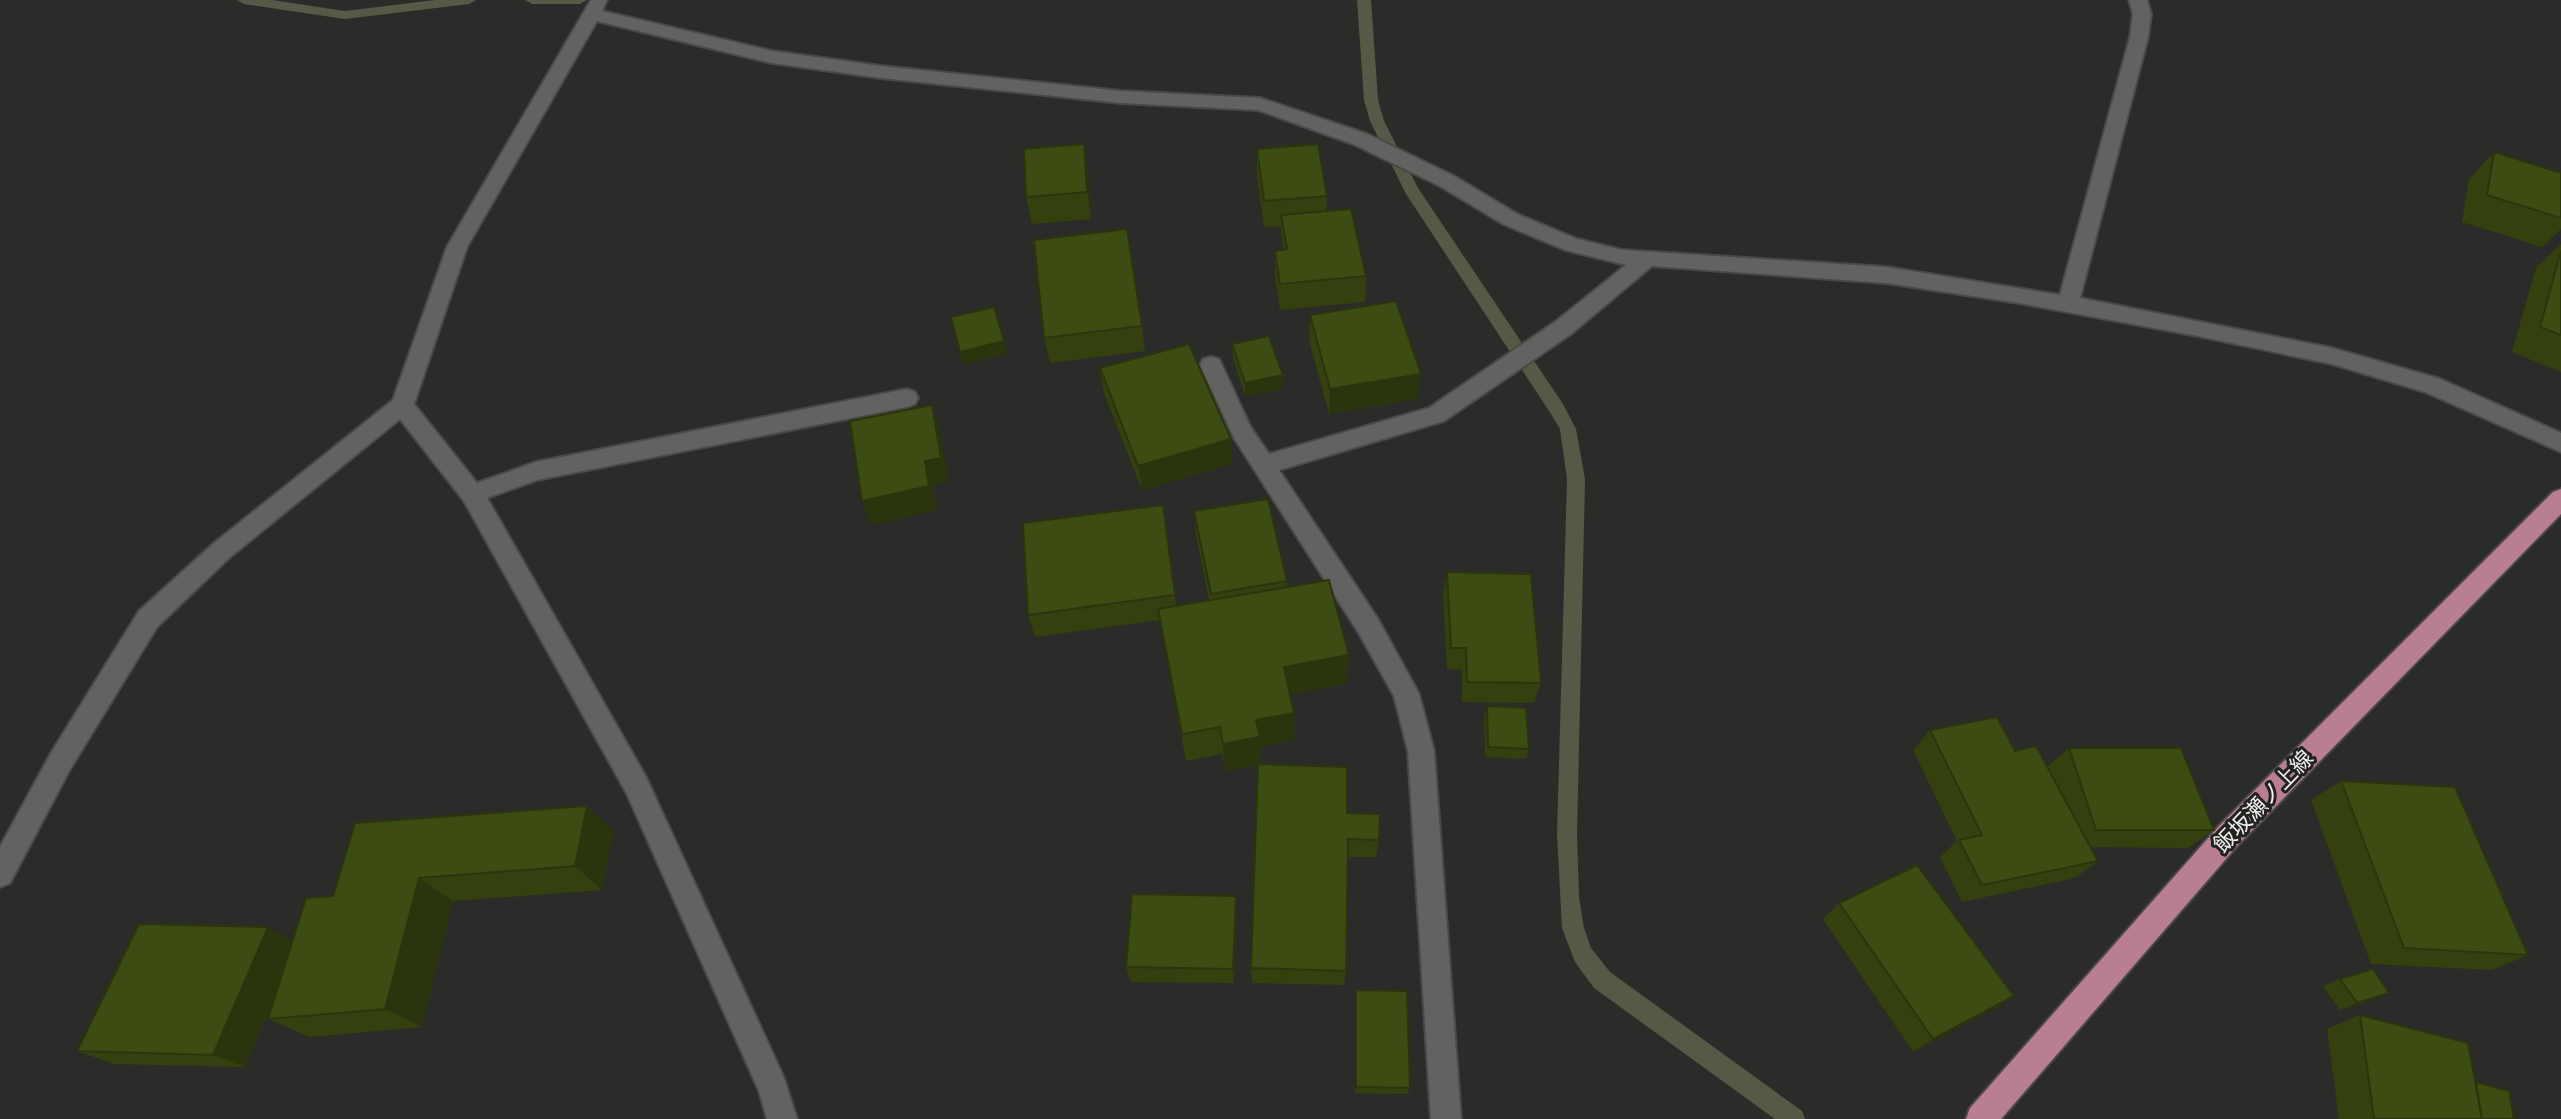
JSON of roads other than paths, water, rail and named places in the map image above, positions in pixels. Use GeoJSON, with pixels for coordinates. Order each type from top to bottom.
{"type":"FeatureCollection","features":[{"type":"Feature","properties":{"kind":"main road","name":"飯坂瀬ノ上線"},"geometry":{"type":"LineString","coordinates":[[1981,1119],[2228,836],[2556,510]]}},
{"type":"Feature","properties":{"kind":"street"},"geometry":{"type":"LineString","coordinates":[[2068,304],[2139,37],[2142,14],[2138,0]]}},
{"type":"Feature","properties":{"kind":"street"},"geometry":{"type":"LineString","coordinates":[[0,874],[60,762],[148,619],[221,551],[402,405],[457,247],[597,8],[772,57],[881,72],[1121,97],[1260,104],[1360,139],[1447,181],[1510,219],[1572,245],[1622,257],[1886,275],[2068,304],[2332,356],[2432,385],[2561,443]]}},
{"type":"Feature","properties":{"kind":"street"},"geometry":{"type":"LineString","coordinates":[[1263,465],[1436,415],[1563,328],[1647,259]]}},
{"type":"Feature","properties":{"kind":"street"},"geometry":{"type":"LineString","coordinates":[[1211,365],[1242,432],[1369,627],[1406,694],[1421,751],[1446,1119]]}},
{"type":"Feature","properties":{"kind":"street"},"geometry":{"type":"LineString","coordinates":[[472,494],[536,471],[907,398]]}},
{"type":"Feature","properties":{"kind":"street"},"geometry":{"type":"LineString","coordinates":[[402,405],[472,494],[637,786],[773,1089],[782,1119]]}},
{"type":"Feature","properties":{"kind":"waterway"},"geometry":{"type":"LineString","coordinates":[[244,0],[345,15],[469,0]]}},
{"type":"Feature","properties":{"kind":"waterway"},"geometry":{"type":"LineString","coordinates":[[532,0],[580,0]]}},
{"type":"Feature","properties":{"kind":"waterway"},"geometry":{"type":"LineString","coordinates":[[1364,0],[1371,100],[1377,121],[1411,190],[1568,429],[1576,479],[1567,835],[1573,928],[1583,955],[1602,980],[1794,1119]]}}]}
